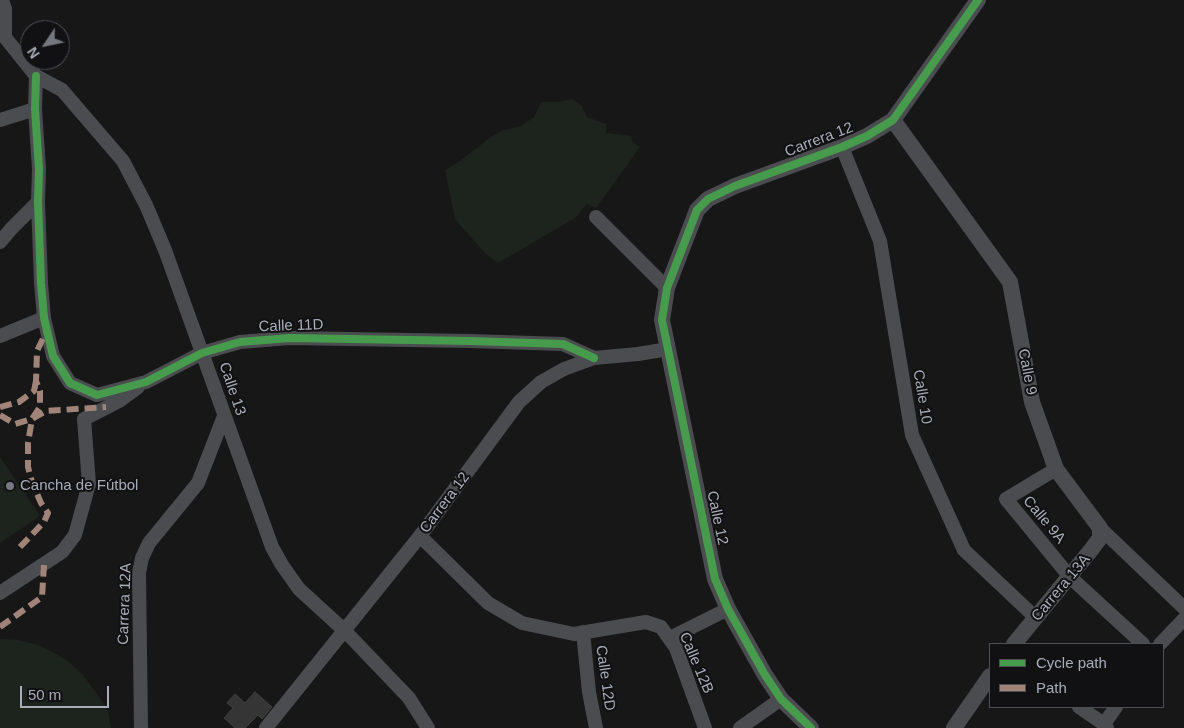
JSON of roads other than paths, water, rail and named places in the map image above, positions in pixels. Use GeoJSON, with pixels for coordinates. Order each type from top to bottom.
{"type":"FeatureCollection","features":[{"type":"Feature","properties":{"kind":"street","name":"Carrera 12"},"geometry":{"type":"LineString","coordinates":[[667,288],[697,210],[708,199],[735,186],[842,147],[867,136],[893,120],[978,0]]}},
{"type":"Feature","properties":{"kind":"street"},"geometry":{"type":"LineString","coordinates":[[3,34],[5,3]]}},
{"type":"Feature","properties":{"kind":"street","name":"Calle 13"},"geometry":{"type":"LineString","coordinates":[[3,34],[36,76],[62,90],[123,161],[146,205],[165,250],[272,547],[299,589],[345,631],[408,698],[428,728]]}},
{"type":"Feature","properties":{"kind":"street","name":"Calle 11D"},"geometry":{"type":"LineString","coordinates":[[36,76],[35,110],[39,169],[38,202],[44,318],[53,356],[70,383],[97,395],[146,382],[202,353],[240,342],[289,338],[462,340],[563,344],[594,358]]}},
{"type":"Feature","properties":{"kind":"street"},"geometry":{"type":"LineString","coordinates":[[0,120],[35,110]]}},
{"type":"Feature","properties":{"kind":"street","name":"Calle 9"},"geometry":{"type":"LineString","coordinates":[[893,120],[1010,282],[1032,402],[1056,469],[1100,528],[1184,608]]}},
{"type":"Feature","properties":{"kind":"street","name":"Calle 10"},"geometry":{"type":"LineString","coordinates":[[842,147],[880,241],[912,434],[964,550],[1036,618]]}},
{"type":"Feature","properties":{"kind":"street"},"geometry":{"type":"LineString","coordinates":[[0,242],[38,202]]}},
{"type":"Feature","properties":{"kind":"street"},"geometry":{"type":"LineString","coordinates":[[596,217],[667,288]]}},
{"type":"Feature","properties":{"kind":"street","name":"Calle 12"},"geometry":{"type":"LineString","coordinates":[[667,288],[662,320],[715,579],[728,609],[750,650],[781,699],[811,728]]}},
{"type":"Feature","properties":{"kind":"street"},"geometry":{"type":"LineString","coordinates":[[0,336],[44,318]]}},
{"type":"Feature","properties":{"kind":"street","name":"Carrera 12"},"geometry":{"type":"LineString","coordinates":[[266,728],[420,536],[519,402],[541,382],[564,369],[594,358],[668,349]]}},
{"type":"Feature","properties":{"kind":"street"},"geometry":{"type":"LineString","coordinates":[[0,593],[62,552],[75,535],[89,484],[84,419],[119,402],[146,382]]}},
{"type":"Feature","properties":{"kind":"street","name":"Carrera 12A"},"geometry":{"type":"LineString","coordinates":[[140,728],[139,573],[142,558],[149,543],[198,483],[224,416]]}},
{"type":"Feature","properties":{"kind":"street","name":"Calle 9A"},"geometry":{"type":"LineString","coordinates":[[1056,469],[1006,499],[1070,577],[1142,643]]}},
{"type":"Feature","properties":{"kind":"street","name":"Carrera 13A"},"geometry":{"type":"LineString","coordinates":[[1015,643],[1100,538],[1100,528]]}},
{"type":"Feature","properties":{"kind":"street"},"geometry":{"type":"LineString","coordinates":[[420,536],[488,603],[522,623],[574,634],[583,632]]}},
{"type":"Feature","properties":{"kind":"street"},"geometry":{"type":"LineString","coordinates":[[670,638],[728,609]]}},
{"type":"Feature","properties":{"kind":"street","name":"Calle 12B"},"geometry":{"type":"LineString","coordinates":[[583,632],[646,622],[661,626],[678,654],[705,728]]}},
{"type":"Feature","properties":{"kind":"street"},"geometry":{"type":"LineString","coordinates":[[1161,643],[1181,626]]}},
{"type":"Feature","properties":{"kind":"street","name":"Calle 12D"},"geometry":{"type":"LineString","coordinates":[[583,632],[589,692],[596,728]]}},
{"type":"Feature","properties":{"kind":"street"},"geometry":{"type":"LineString","coordinates":[[954,728],[989,677]]}},
{"type":"Feature","properties":{"kind":"street"},"geometry":{"type":"LineString","coordinates":[[740,728],[781,699]]}},
{"type":"Feature","properties":{"kind":"street"},"geometry":{"type":"LineString","coordinates":[[1080,708],[1106,726],[1115,708]]}},
{"type":"Feature","properties":{"kind":"place","name":"Cancha de Fútbol"},"geometry":{"type":"Point","coordinates":[10,486]}}]}
